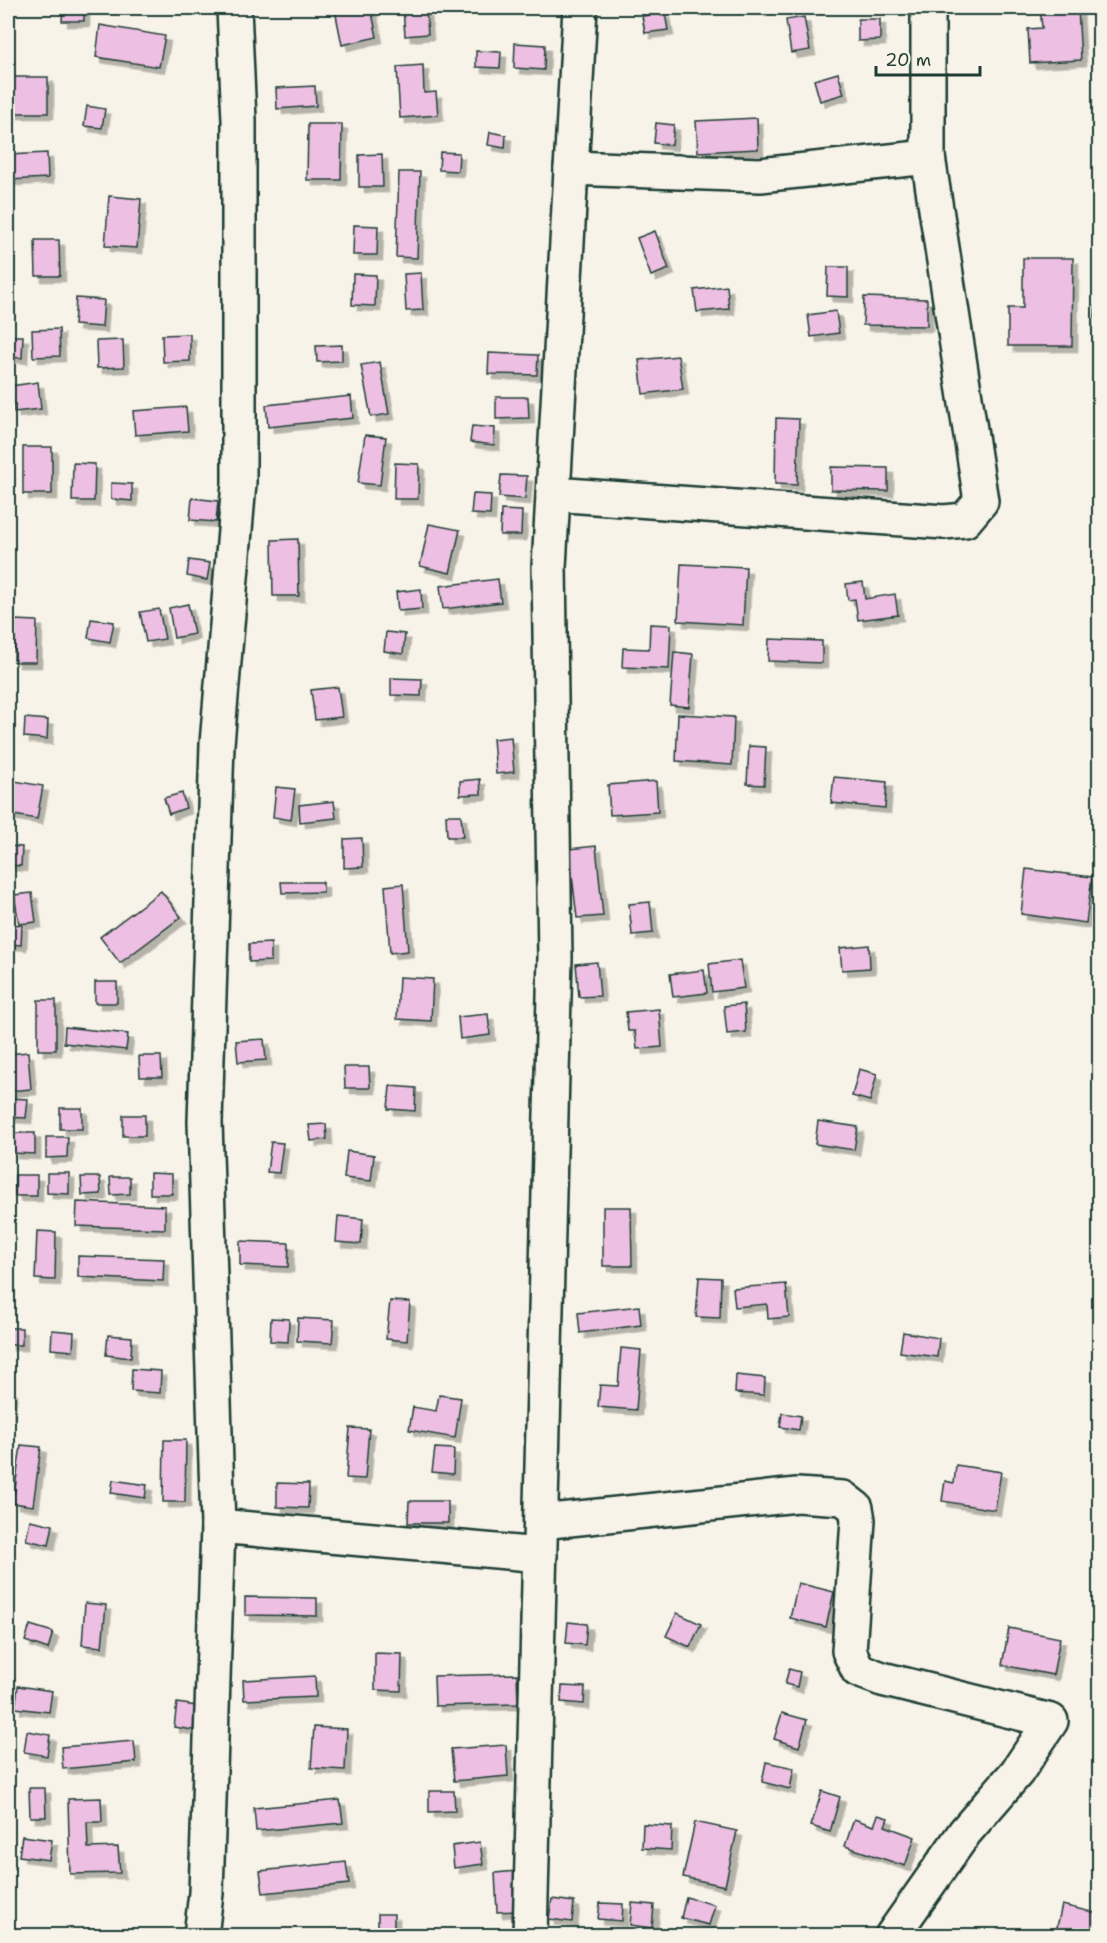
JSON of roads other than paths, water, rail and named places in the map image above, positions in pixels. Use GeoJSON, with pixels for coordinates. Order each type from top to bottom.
{"type":"FeatureCollection","features":[{"type":"Feature","properties":{"kind":"street"},"geometry":{"type":"LineString","coordinates":[[201,1935],[206,1893],[219,1526],[204,1122],[217,744],[239,483],[239,120],[234,8]]}},
{"type":"Feature","properties":{"kind":"street"},"geometry":{"type":"LineString","coordinates":[[530,1935],[555,957],[549,567],[580,8]]}},
{"type":"Feature","properties":{"kind":"street"},"geometry":{"type":"LineString","coordinates":[[554,494],[944,522],[965,520],[981,501],[928,157],[928,8]]}},
{"type":"Feature","properties":{"kind":"street"},"geometry":{"type":"LineString","coordinates":[[571,168],[760,175],[928,157]]}},
{"type":"Feature","properties":{"kind":"street"},"geometry":{"type":"LineString","coordinates":[[541,1521],[797,1495],[843,1498],[856,1508],[858,1520],[849,1651],[858,1671],[1051,1721],[1017,1772],[965,1832],[892,1935]]}},
{"type":"Feature","properties":{"kind":"street"},"geometry":{"type":"LineString","coordinates":[[219,1526],[540,1554]]}}]}
